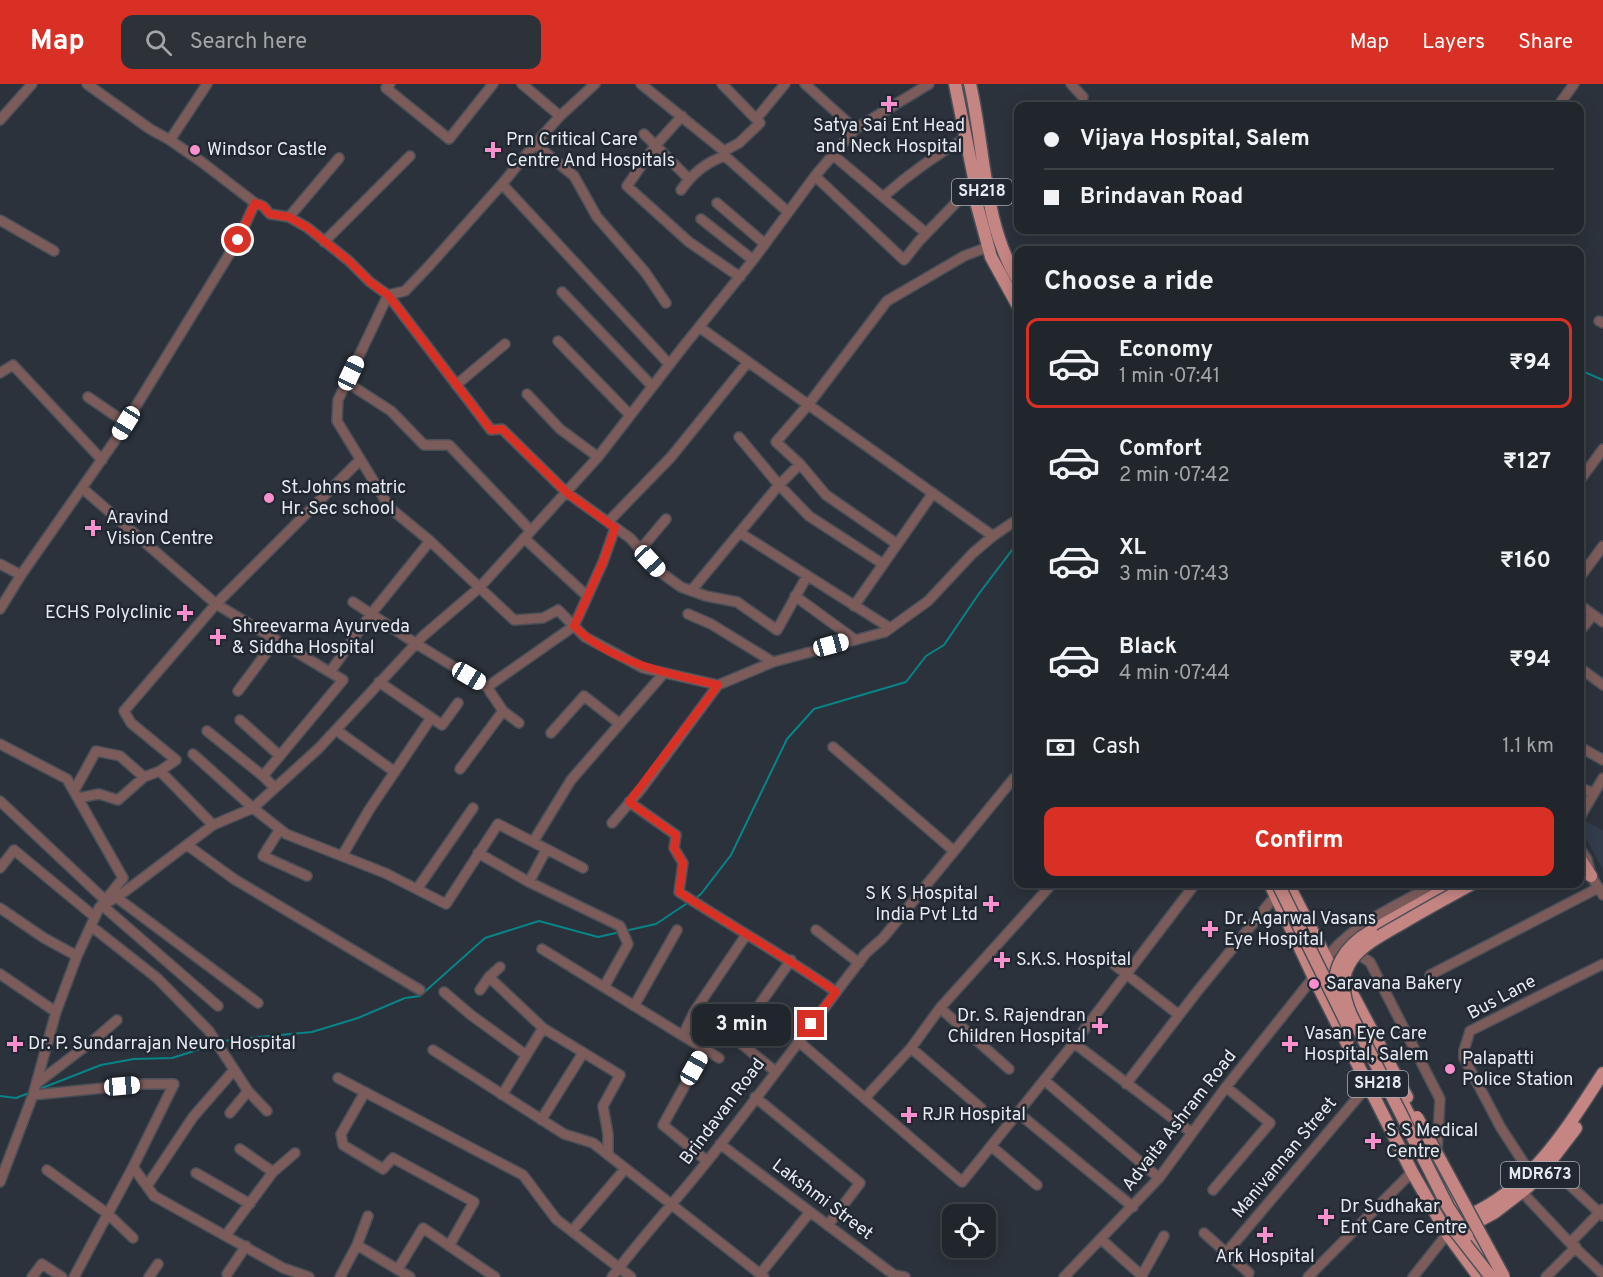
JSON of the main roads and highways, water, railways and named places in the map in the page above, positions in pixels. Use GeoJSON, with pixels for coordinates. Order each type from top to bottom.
{"type":"FeatureCollection","features":[{"type":"Feature","properties":{"kind":"main road"},"geometry":{"type":"LineString","coordinates":[[955,84],[975,183],[975,198],[988,247],[991,257],[1014,299]]}},
{"type":"Feature","properties":{"kind":"main road","name":"SH218"},"geometry":{"type":"LineString","coordinates":[[962,84],[985,211],[997,252],[1014,287]]}},
{"type":"Feature","properties":{"kind":"main road","name":"SH218"},"geometry":{"type":"LineString","coordinates":[[970,84],[980,129],[992,211],[1000,244],[1014,272]]}},
{"type":"Feature","properties":{"kind":"main road"},"geometry":{"type":"LineString","coordinates":[[976,84],[995,197],[1014,268]]}},
{"type":"Feature","properties":{"kind":"main road"},"geometry":{"type":"LineString","coordinates":[[1275,888],[1314,978],[1412,1172],[1445,1230],[1479,1277]]}},
{"type":"Feature","properties":{"kind":"main road","name":"SH218"},"geometry":{"type":"LineString","coordinates":[[1276,888],[1435,1199],[1458,1235],[1491,1277]]}},
{"type":"Feature","properties":{"kind":"main road","name":"SH218"},"geometry":{"type":"LineString","coordinates":[[1290,888],[1325,956],[1354,997],[1500,1277]]}},
{"type":"Feature","properties":{"kind":"main road"},"geometry":{"type":"LineString","coordinates":[[1340,1011],[1336,995],[1336,975],[1340,962],[1351,946],[1371,931],[1448,888]]}},
{"type":"Feature","properties":{"kind":"main road"},"geometry":{"type":"LineString","coordinates":[[1465,888],[1362,947],[1348,965],[1344,989],[1351,1015],[1448,1207],[1500,1277]]}},
{"type":"Feature","properties":{"kind":"main road"},"geometry":{"type":"LineString","coordinates":[[1325,956],[1466,1223],[1500,1277]]}},
{"type":"Feature","properties":{"kind":"main road"},"geometry":{"type":"LineString","coordinates":[[1545,1162],[1603,1074]]}},
{"type":"Feature","properties":{"kind":"main road","name":"MDR673"},"geometry":{"type":"LineString","coordinates":[[1445,1230],[1494,1213],[1522,1192],[1532,1177],[1582,1120],[1603,1083]]}},
{"type":"Feature","properties":{"kind":"main road"},"geometry":{"type":"LineString","coordinates":[[1466,1223],[1532,1177]]}},
{"type":"Feature","properties":{"kind":"waterway"},"geometry":{"type":"LineString","coordinates":[[1584,372],[1603,380]]}},
{"type":"Feature","properties":{"kind":"waterway"},"geometry":{"type":"LineString","coordinates":[[697,897],[731,855],[787,739],[814,709],[906,682],[926,656],[944,645],[1014,547]]}},
{"type":"Feature","properties":{"kind":"waterway"},"geometry":{"type":"LineString","coordinates":[[629,930],[656,924],[686,904]]}},
{"type":"Feature","properties":{"kind":"waterway"},"geometry":{"type":"LineString","coordinates":[[222,1042],[312,1032],[358,1018],[405,998],[420,996],[485,938],[539,921],[598,937],[616,933]]}},
{"type":"Feature","properties":{"kind":"waterway"},"geometry":{"type":"LineString","coordinates":[[37,1090],[101,1065],[134,1059],[172,1058],[213,1045]]}},
{"type":"Feature","properties":{"kind":"waterway"},"geometry":{"type":"LineString","coordinates":[[0,1096],[16,1098],[29,1093]]}},
{"type":"Feature","properties":{"kind":"place","name":"Satya Sai Ent Head and Neck Hospital"},"geometry":{"type":"Point","coordinates":[889,104]}},
{"type":"Feature","properties":{"kind":"place","name":"Windsor Castle"},"geometry":{"type":"Point","coordinates":[195,150]}},
{"type":"Feature","properties":{"kind":"place","name":"Prn Critical Care Centre And Hospitals"},"geometry":{"type":"Point","coordinates":[493,150]}},
{"type":"Feature","properties":{"kind":"place","name":"St.Johns matric Hr. Sec school"},"geometry":{"type":"Point","coordinates":[269,498]}},
{"type":"Feature","properties":{"kind":"place","name":"Aravind Vision Centre"},"geometry":{"type":"Point","coordinates":[93,528]}},
{"type":"Feature","properties":{"kind":"place","name":"ECHS Polyclinic"},"geometry":{"type":"Point","coordinates":[185,613]}},
{"type":"Feature","properties":{"kind":"place","name":"Shreevarma Ayurveda & Siddha Hospital"},"geometry":{"type":"Point","coordinates":[218,637]}},
{"type":"Feature","properties":{"kind":"place","name":"S K S Hospital India Pvt Ltd"},"geometry":{"type":"Point","coordinates":[991,904]}},
{"type":"Feature","properties":{"kind":"place","name":"Dr. Agarwal Vasans Eye Hospital"},"geometry":{"type":"Point","coordinates":[1210,929]}},
{"type":"Feature","properties":{"kind":"place","name":"S.K.S. Hospital"},"geometry":{"type":"Point","coordinates":[1002,960]}},
{"type":"Feature","properties":{"kind":"place","name":"Saravana Bakery"},"geometry":{"type":"Point","coordinates":[1314,984]}},
{"type":"Feature","properties":{"kind":"place","name":"Dr. S. Rajendran Children Hospital"},"geometry":{"type":"Point","coordinates":[1100,1026]}},
{"type":"Feature","properties":{"kind":"place","name":"Dr. P. Sundarrajan Neuro Hospital"},"geometry":{"type":"Point","coordinates":[15,1044]}},
{"type":"Feature","properties":{"kind":"place","name":"Vasan Eye Care Hospital, Salem"},"geometry":{"type":"Point","coordinates":[1290,1044]}},
{"type":"Feature","properties":{"kind":"place","name":"Palapatti Police Station"},"geometry":{"type":"Point","coordinates":[1450,1069]}},
{"type":"Feature","properties":{"kind":"place","name":"RJR Hospital"},"geometry":{"type":"Point","coordinates":[909,1115]}},
{"type":"Feature","properties":{"kind":"place","name":"S S Medical Centre"},"geometry":{"type":"Point","coordinates":[1373,1141]}},
{"type":"Feature","properties":{"kind":"place","name":"Dr Sudhakar Ent Care Centre"},"geometry":{"type":"Point","coordinates":[1326,1217]}},
{"type":"Feature","properties":{"kind":"place","name":"Ark Hospital"},"geometry":{"type":"Point","coordinates":[1265,1235]}}]}
